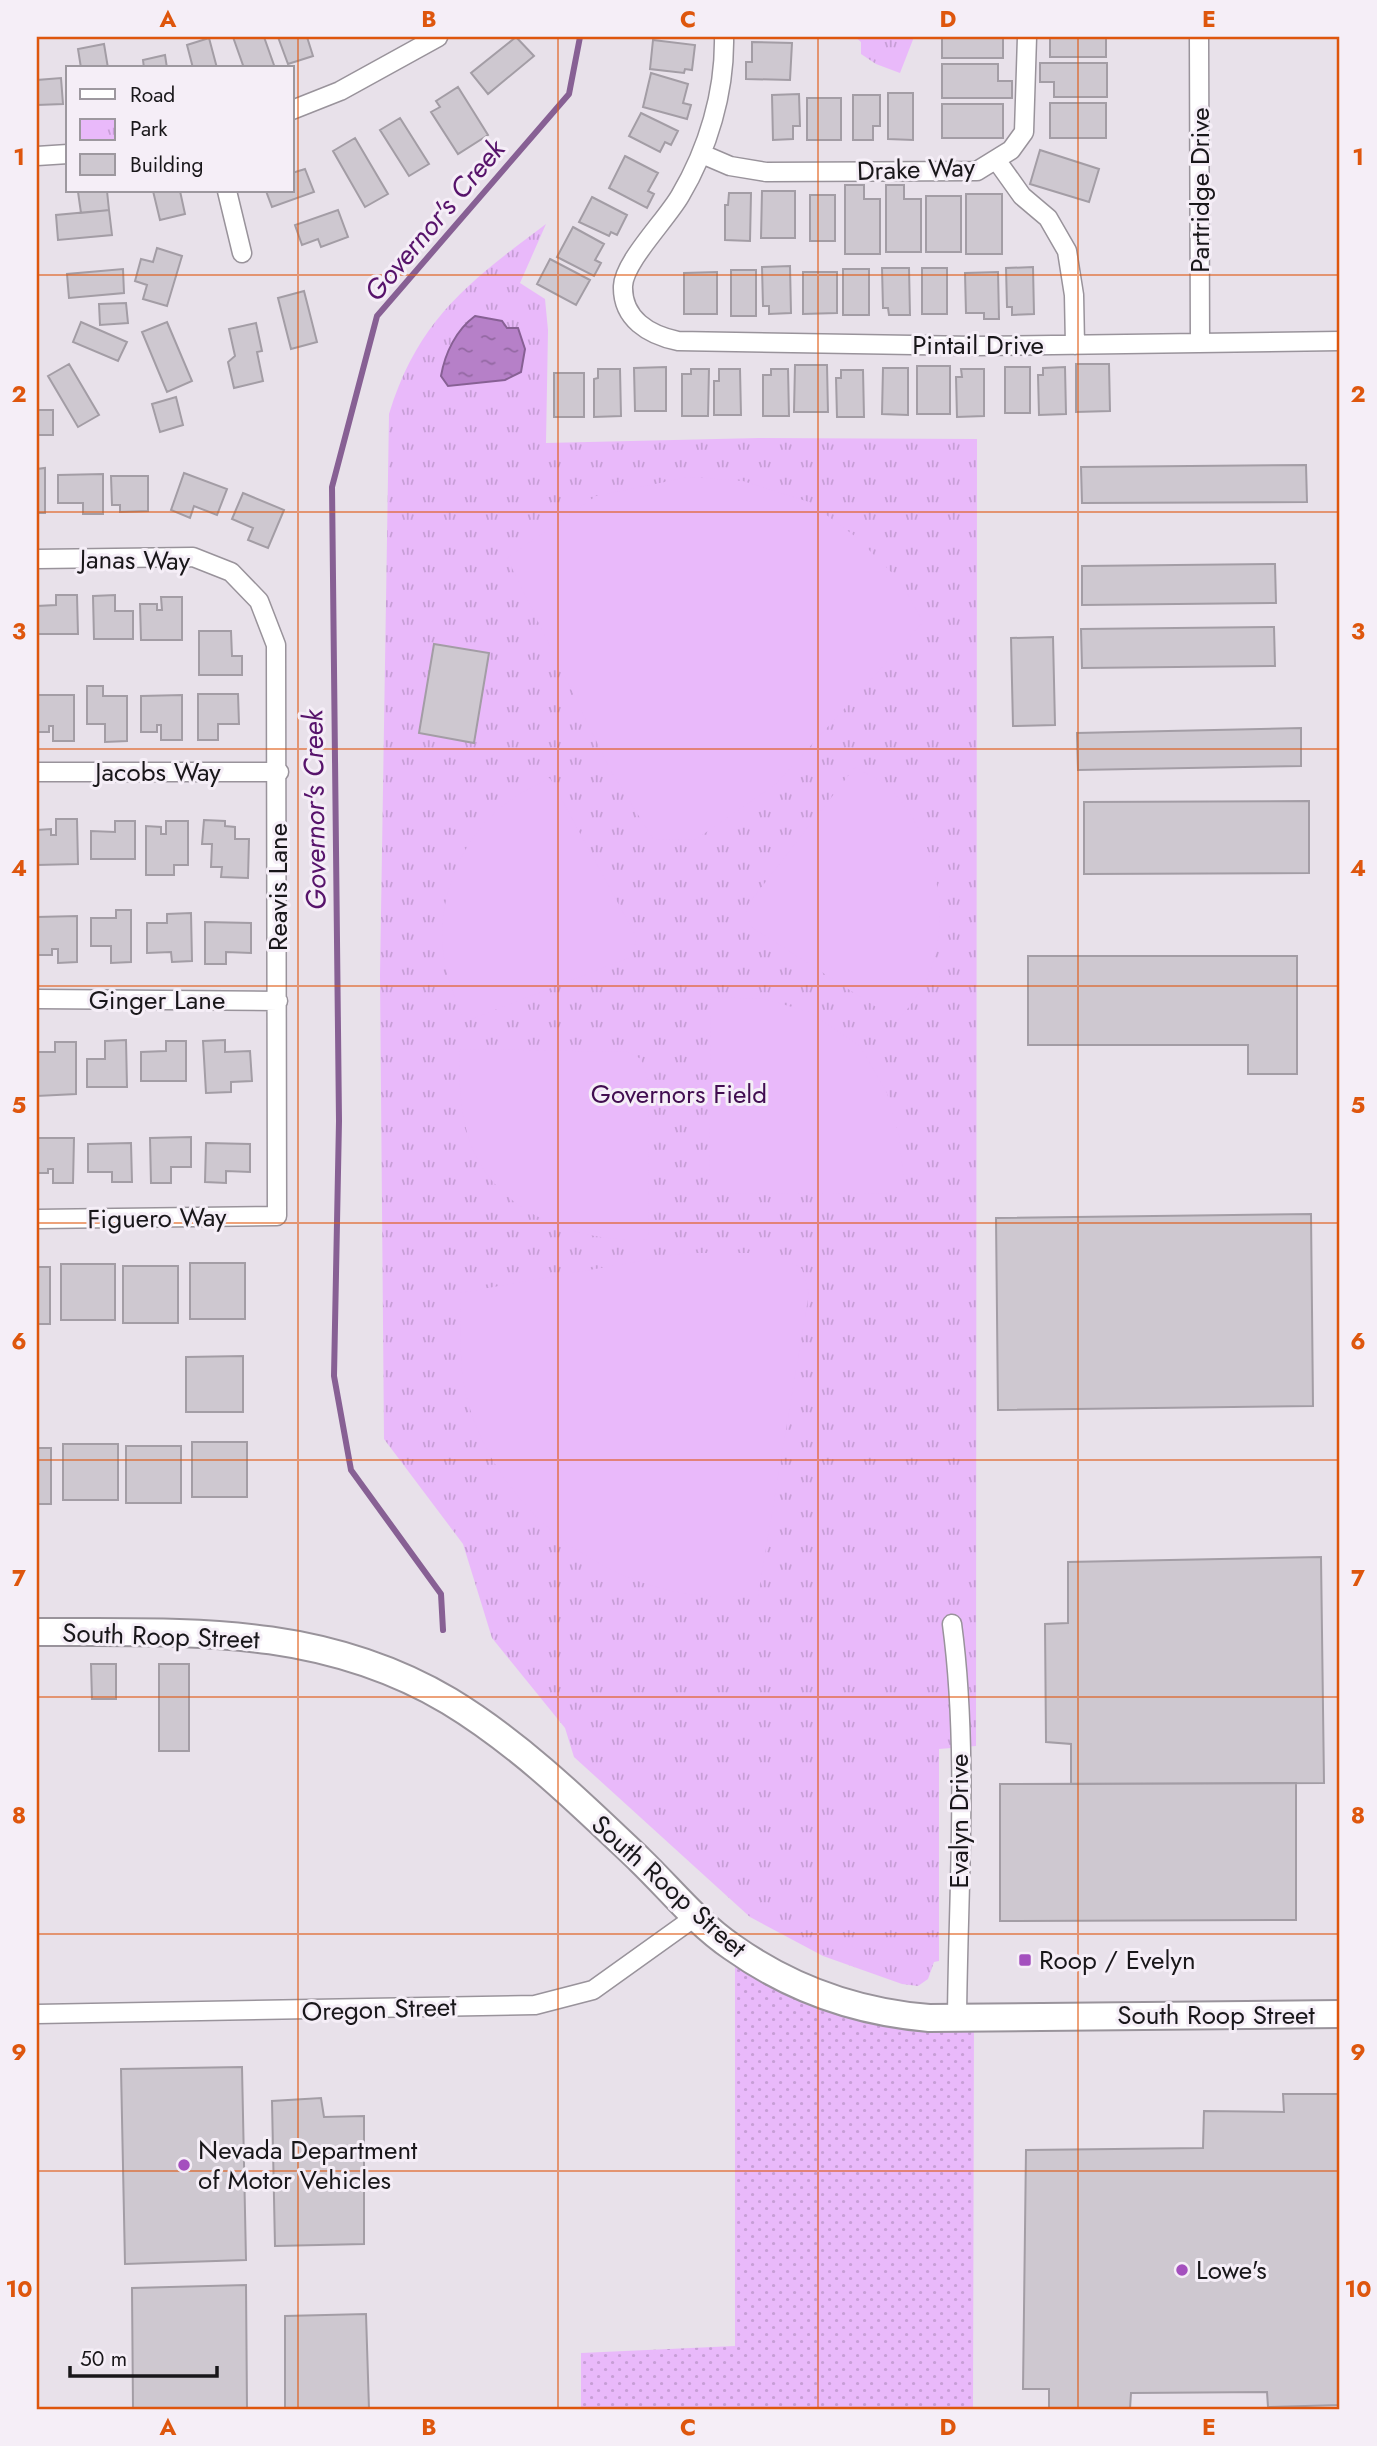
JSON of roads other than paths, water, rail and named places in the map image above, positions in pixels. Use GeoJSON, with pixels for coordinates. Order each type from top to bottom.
{"type":"FeatureCollection","features":[{"type":"Feature","properties":{"kind":"street"},"geometry":{"type":"LineString","coordinates":[[294,109],[351,85],[438,37]]}},
{"type":"Feature","properties":{"kind":"street"},"geometry":{"type":"LineString","coordinates":[[702,154],[718,96],[724,37]]}},
{"type":"Feature","properties":{"kind":"street","name":"Drake Way"},"geometry":{"type":"LineString","coordinates":[[702,154],[730,166],[766,172],[977,171],[1012,150],[1024,132],[1027,37]]}},
{"type":"Feature","properties":{"kind":"street","name":"Partridge Drive"},"geometry":{"type":"LineString","coordinates":[[1199,37],[1200,343]]}},
{"type":"Feature","properties":{"kind":"street"},"geometry":{"type":"LineString","coordinates":[[37,156],[66,154]]}},
{"type":"Feature","properties":{"kind":"street","name":"Pintail Drive"},"geometry":{"type":"LineString","coordinates":[[702,154],[658,231],[627,267],[623,285],[628,309],[636,322],[648,332],[678,341],[1074,345],[1340,341]]}},
{"type":"Feature","properties":{"kind":"street"},"geometry":{"type":"LineString","coordinates":[[997,161],[1022,196],[1048,218],[1067,251],[1073,283],[1074,345]]}},
{"type":"Feature","properties":{"kind":"street"},"geometry":{"type":"LineString","coordinates":[[227,192],[242,253]]}},
{"type":"Feature","properties":{"kind":"street","name":"Janas Way"},"geometry":{"type":"LineString","coordinates":[[37,559],[193,557],[230,572]]}},
{"type":"Feature","properties":{"kind":"street","name":"Reavis Lane"},"geometry":{"type":"LineString","coordinates":[[230,572],[259,601],[276,645],[279,772],[277,1216]]}},
{"type":"Feature","properties":{"kind":"street","name":"Jacobs Way"},"geometry":{"type":"LineString","coordinates":[[37,772],[279,772]]}},
{"type":"Feature","properties":{"kind":"street","name":"Ginger Lane"},"geometry":{"type":"LineString","coordinates":[[37,999],[278,1001]]}},
{"type":"Feature","properties":{"kind":"street","name":"Figuero Way"},"geometry":{"type":"LineString","coordinates":[[37,1219],[277,1216]]}},
{"type":"Feature","properties":{"kind":"street","name":"Evalyn Drive"},"geometry":{"type":"LineString","coordinates":[[952,1625],[958,1668],[960,1774],[957,2018]]}},
{"type":"Feature","properties":{"kind":"street","name":"South Roop Street"},"geometry":{"type":"LineString","coordinates":[[37,1632],[201,1632],[276,1639],[355,1659],[411,1682],[449,1702],[525,1754],[640,1861],[695,1917],[730,1946],[800,1987],[886,2014],[957,2018],[1340,2014]]}},
{"type":"Feature","properties":{"kind":"street","name":"Oregon Street"},"geometry":{"type":"LineString","coordinates":[[37,2014],[535,2005],[593,1990],[695,1917]]}},
{"type":"Feature","properties":{"kind":"water"},"geometry":{"type":"Polygon","coordinates":[[[475,316],[502,321],[507,328],[518,328],[525,349],[521,372],[505,380],[448,386],[441,376],[445,359],[457,335],[475,316]]]}},
{"type":"Feature","properties":{"kind":"waterway","name":"Governor's Creek"},"geometry":{"type":"LineString","coordinates":[[443,1630],[441,1594],[351,1470],[334,1376],[339,1121],[332,487],[377,316],[569,94],[580,37]]}},
{"type":"Feature","properties":{"kind":"place","name":"Roop / Evelyn"},"geometry":{"type":"Point","coordinates":[1025,1960]}},
{"type":"Feature","properties":{"kind":"place","name":"Nevada Department of Motor Vehicles"},"geometry":{"type":"Point","coordinates":[184,2165]}},
{"type":"Feature","properties":{"kind":"place","name":"Lowe's"},"geometry":{"type":"Point","coordinates":[1182,2270]}},
{"type":"Feature","properties":{"kind":"park label","name":"Governors Field"},"geometry":{"type":"Point","coordinates":[679,1094]}}]}
